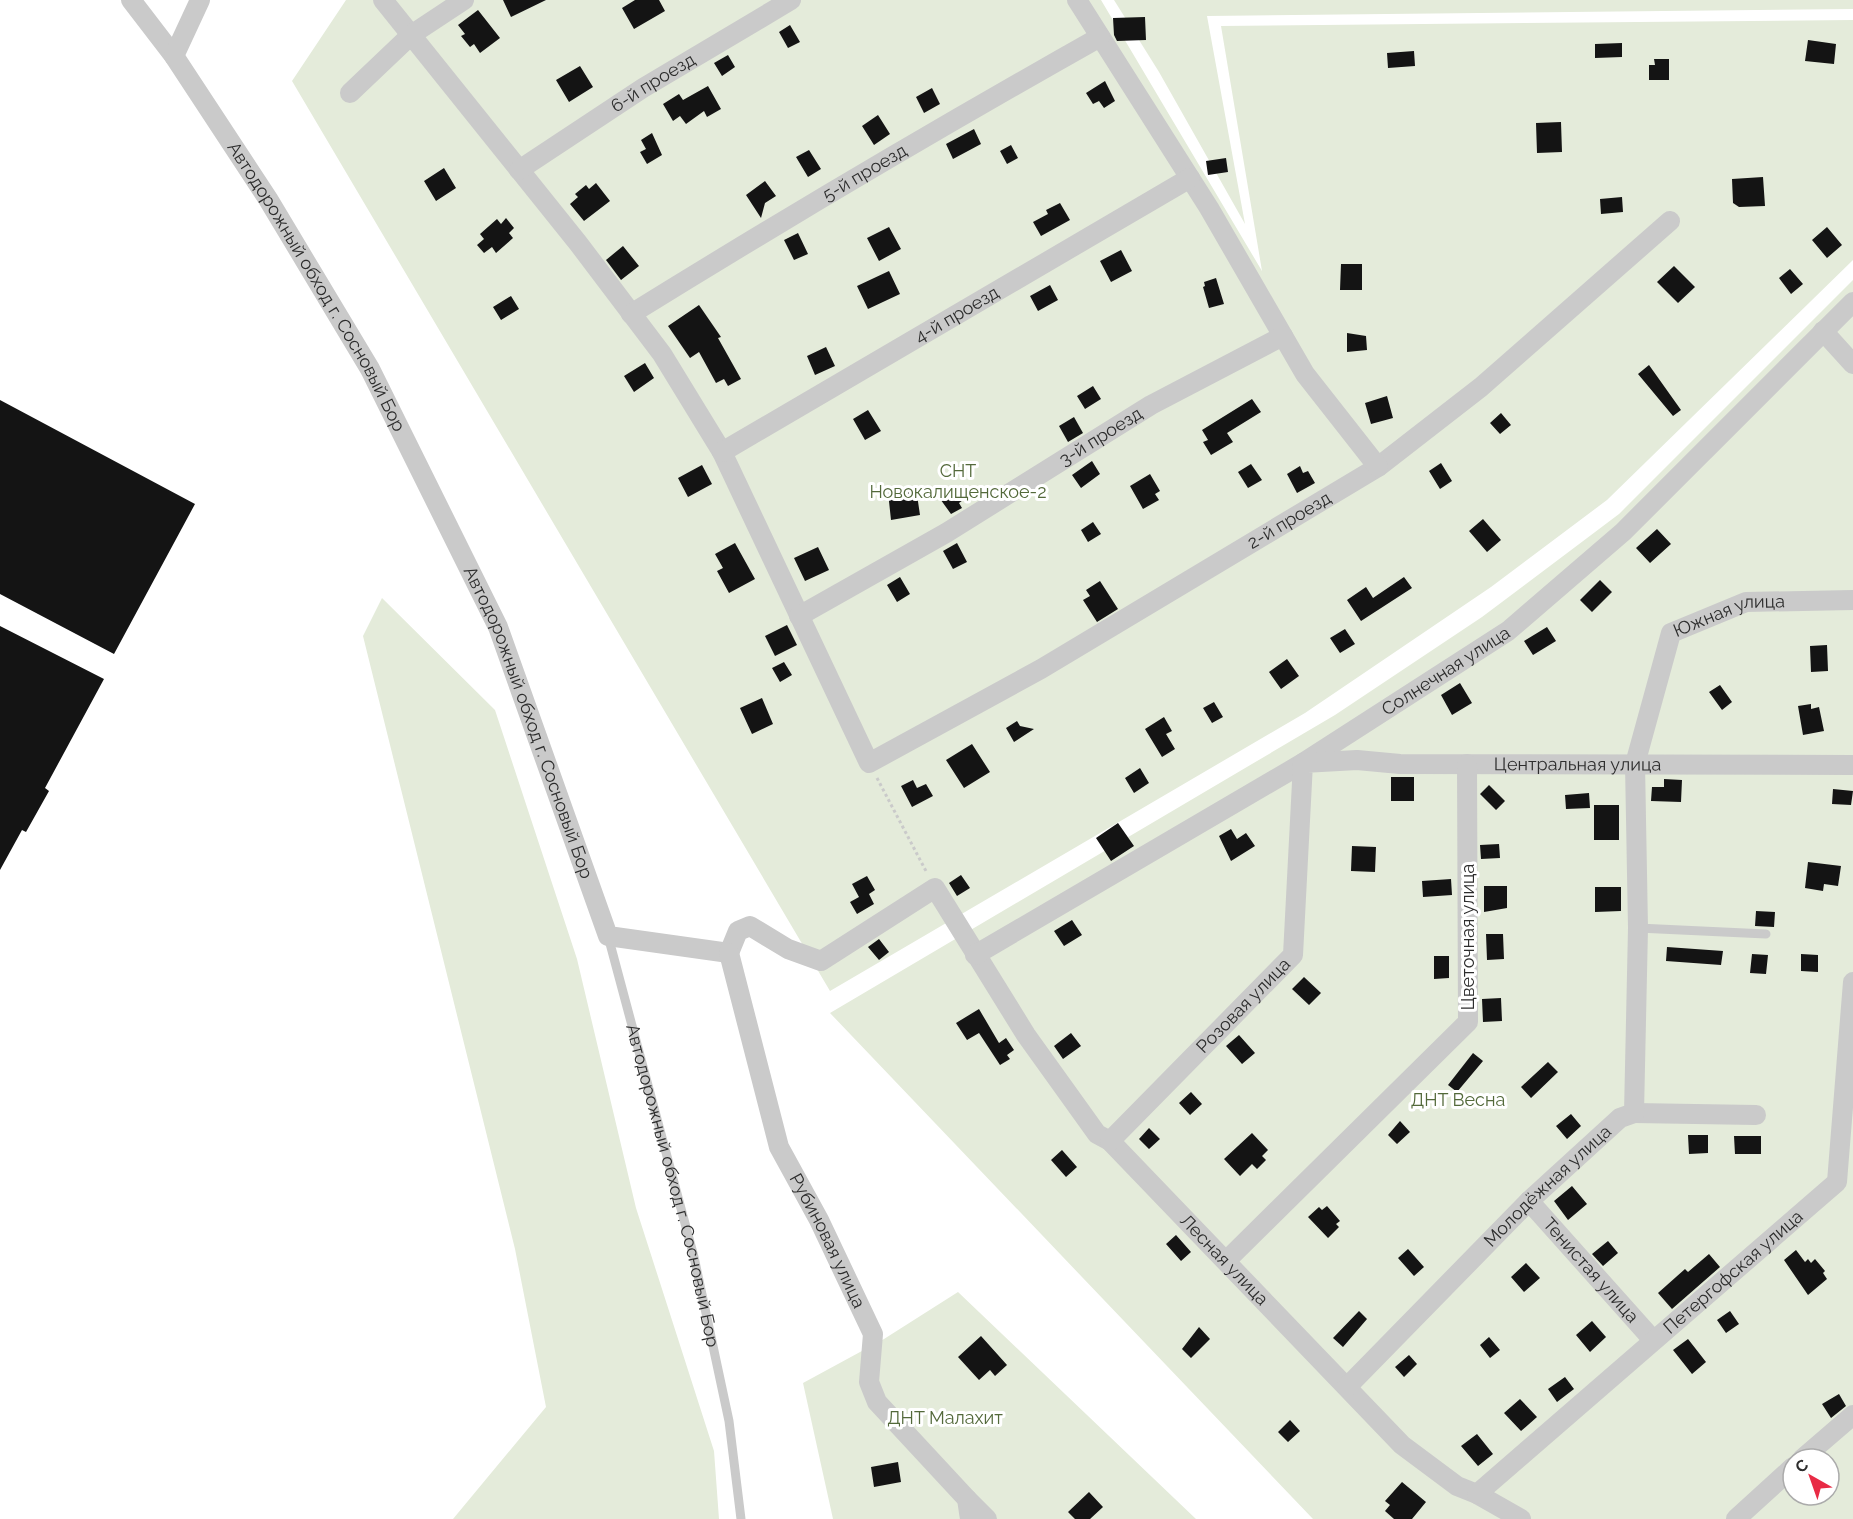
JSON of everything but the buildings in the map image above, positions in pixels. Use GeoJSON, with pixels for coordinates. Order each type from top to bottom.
{"type":"FeatureCollection","features":[{"type":"Feature","properties":{"kind":"street","name":"Автодорожный обход г. Сосновый Бор"},"geometry":{"type":"LineString","coordinates":[[131,0],[174,56],[268,199],[370,369],[498,627],[608,936]]}},
{"type":"Feature","properties":{"kind":"street"},"geometry":{"type":"LineString","coordinates":[[174,56],[200,0]]}},
{"type":"Feature","properties":{"kind":"street"},"geometry":{"type":"LineString","coordinates":[[383,0],[662,354],[722,452],[869,763]]}},
{"type":"Feature","properties":{"kind":"street"},"geometry":{"type":"LineString","coordinates":[[350,93],[411,35],[464,0]]}},
{"type":"Feature","properties":{"kind":"street","name":"6-й проезд"},"geometry":{"type":"LineString","coordinates":[[519,170],[643,88],[791,0]]}},
{"type":"Feature","properties":{"kind":"street"},"geometry":{"type":"LineString","coordinates":[[1077,0],[1190,178],[1305,374],[1377,467]]}},
{"type":"Feature","properties":{"kind":"street","name":"5-й проезд"},"geometry":{"type":"LineString","coordinates":[[632,314],[770,227],[934,130],[1100,37]]}},
{"type":"Feature","properties":{"kind":"street","name":"4-й проезд"},"geometry":{"type":"LineString","coordinates":[[722,452],[1190,178]]}},
{"type":"Feature","properties":{"kind":"street","name":"2-й проезд"},"geometry":{"type":"LineString","coordinates":[[869,763],[1041,669],[1377,467],[1481,387],[1670,221]]}},
{"type":"Feature","properties":{"kind":"street","name":"Солнечная улица"},"geometry":{"type":"LineString","coordinates":[[975,955],[1303,763],[1508,631],[1623,532],[1853,302]]}},
{"type":"Feature","properties":{"kind":"street"},"geometry":{"type":"LineString","coordinates":[[1823,331],[1853,364]]}},
{"type":"Feature","properties":{"kind":"street","name":"3-й проезд"},"geometry":{"type":"LineString","coordinates":[[799,616],[946,533],[1150,405],[1282,336]]}},
{"type":"Feature","properties":{"kind":"street","name":"Южная улица"},"geometry":{"type":"LineString","coordinates":[[1635,764],[1671,633],[1746,602],[1853,600]]}},
{"type":"Feature","properties":{"kind":"street","name":"Центральная улица"},"geometry":{"type":"LineString","coordinates":[[1303,763],[1357,760],[1400,764],[1853,765]]}},
{"type":"Feature","properties":{"kind":"street","name":"Розовая улица"},"geometry":{"type":"LineString","coordinates":[[1110,1141],[1293,955],[1303,763]]}},
{"type":"Feature","properties":{"kind":"street","name":"Цветочная улица"},"geometry":{"type":"LineString","coordinates":[[1226,1261],[1468,1022],[1467,764]]}},
{"type":"Feature","properties":{"kind":"street"},"geometry":{"type":"LineString","coordinates":[[1635,764],[1638,928],[1634,1113],[1756,1115]]}},
{"type":"Feature","properties":{"kind":"street"},"geometry":{"type":"LineString","coordinates":[[608,936],[729,953],[738,931],[750,926],[788,949],[821,961],[935,888]]}},
{"type":"Feature","properties":{"kind":"street","name":"Лесная улица"},"geometry":{"type":"LineString","coordinates":[[935,888],[1026,1035],[1097,1134],[1110,1141],[1402,1445],[1457,1486],[1477,1494],[1521,1519]]}},
{"type":"Feature","properties":{"kind":"street","name":"Рубиновая улица"},"geometry":{"type":"LineString","coordinates":[[729,953],[779,1147],[819,1220],[873,1334],[869,1382],[877,1402],[987,1519]]}},
{"type":"Feature","properties":{"kind":"street","name":"Петергофская улица"},"geometry":{"type":"LineString","coordinates":[[1477,1494],[1838,1182],[1853,982]]}},
{"type":"Feature","properties":{"kind":"street","name":"Молодёжная улица"},"geometry":{"type":"LineString","coordinates":[[1347,1387],[1529,1201],[1620,1118],[1634,1113]]}},
{"type":"Feature","properties":{"kind":"street","name":"Тенистая улица"},"geometry":{"type":"LineString","coordinates":[[1529,1201],[1653,1340]]}},
{"type":"Feature","properties":{"kind":"street"},"geometry":{"type":"LineString","coordinates":[[1816,1447],[1853,1415]]}},
{"type":"Feature","properties":{"kind":"street"},"geometry":{"type":"LineString","coordinates":[[1736,1519],[1781,1478]]}},
{"type":"Feature","properties":{"kind":"street"},"geometry":{"type":"LineString","coordinates":[[967,1499],[970,1519]]}},
{"type":"Feature","properties":{"kind":"lane"},"geometry":{"type":"LineString","coordinates":[[1638,928],[1766,934]]}},
{"type":"Feature","properties":{"kind":"lane","name":"Автодорожный обход г. Сосновый Бор"},"geometry":{"type":"LineString","coordinates":[[608,936],[694,1257],[729,1421],[741,1519]]}},
{"type":"Feature","properties":{"kind":"path"},"geometry":{"type":"LineString","coordinates":[[869,763],[935,888]]}},
{"type":"Feature","properties":{"kind":"green space","name":"СНТ Новокалищенское-2"},"geometry":{"type":"Polygon","coordinates":[[[346,0],[1101,0],[1262,271],[1221,26],[1853,20],[1853,260],[1607,500],[1491,587],[1305,713],[830,991],[292,81],[346,0]]]}},
{"type":"Feature","properties":{"kind":"green space"},"geometry":{"type":"Polygon","coordinates":[[[1114,0],[1853,0],[1853,9],[1207,16],[1245,224],[1159,72],[1114,0]]]}},
{"type":"Feature","properties":{"kind":"green space","name":"ДНТ Весна"},"geometry":{"type":"Polygon","coordinates":[[[1853,280],[1853,1519],[1313,1519],[830,1013],[1335,715],[1482,617],[1619,514],[1853,280]]]}},
{"type":"Feature","properties":{"kind":"green space"},"geometry":{"type":"Polygon","coordinates":[[[382,598],[495,710],[577,959],[636,1208],[714,1451],[719,1519],[453,1519],[546,1407],[515,1249],[363,636],[382,598]]]}},
{"type":"Feature","properties":{"kind":"green space","name":"ДНТ Малахит"},"geometry":{"type":"Polygon","coordinates":[[[958,1292],[1196,1519],[833,1519],[803,1383],[884,1339],[958,1292]]]}}]}
